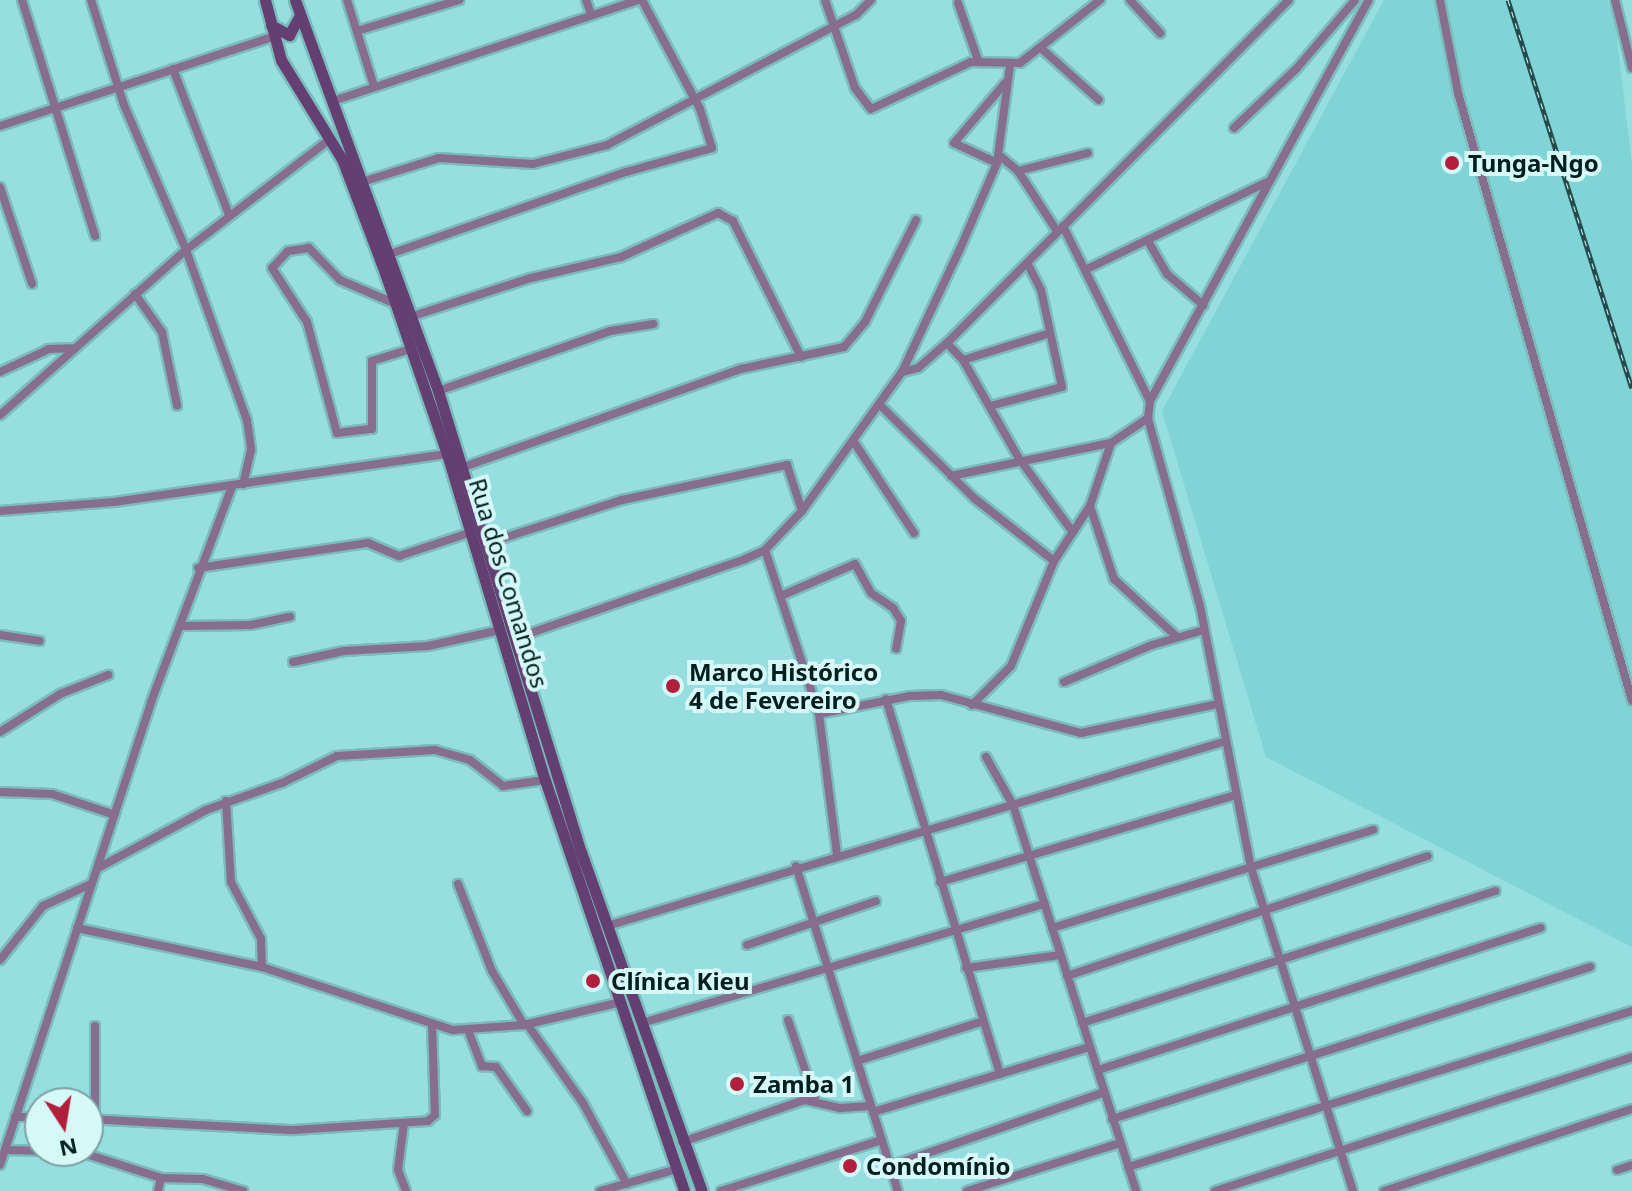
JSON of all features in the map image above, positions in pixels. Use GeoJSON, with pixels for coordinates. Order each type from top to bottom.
{"type":"FeatureCollection","features":[{"type":"Feature","properties":{"kind":"main road","name":"Rua dos Comandos"},"geometry":{"type":"LineString","coordinates":[[265,0],[272,31],[292,83],[330,139],[355,190],[396,304],[472,532],[545,780],[684,1191]]}},
{"type":"Feature","properties":{"kind":"main road","name":"Rua dos Comandos"},"geometry":{"type":"LineString","coordinates":[[295,0],[413,316],[464,467],[607,926],[702,1191]]}},
{"type":"Feature","properties":{"kind":"main road"},"geometry":{"type":"LineString","coordinates":[[272,31],[289,35],[300,15]]}},
{"type":"Feature","properties":{"kind":"street"},"geometry":{"type":"LineString","coordinates":[[22,0],[95,236]]}},
{"type":"Feature","properties":{"kind":"street"},"geometry":{"type":"LineString","coordinates":[[91,0],[118,86],[186,250],[252,437],[243,484]]}},
{"type":"Feature","properties":{"kind":"street"},"geometry":{"type":"LineString","coordinates":[[347,0],[374,86]]}},
{"type":"Feature","properties":{"kind":"street"},"geometry":{"type":"LineString","coordinates":[[357,31],[459,0]]}},
{"type":"Feature","properties":{"kind":"street"},"geometry":{"type":"LineString","coordinates":[[586,0],[591,14]]}},
{"type":"Feature","properties":{"kind":"street"},"geometry":{"type":"LineString","coordinates":[[333,101],[640,0],[695,98],[712,142],[709,150],[626,172],[390,254]]}},
{"type":"Feature","properties":{"kind":"street"},"geometry":{"type":"LineString","coordinates":[[825,0],[855,88],[869,109],[978,60],[1010,66],[1042,49],[1100,0]]}},
{"type":"Feature","properties":{"kind":"street"},"geometry":{"type":"LineString","coordinates":[[365,181],[439,158],[541,163],[607,145],[833,26],[871,0]]}},
{"type":"Feature","properties":{"kind":"street"},"geometry":{"type":"LineString","coordinates":[[1130,0],[1160,33]]}},
{"type":"Feature","properties":{"kind":"street"},"geometry":{"type":"LineString","coordinates":[[902,372],[918,368],[947,343],[1289,0]]}},
{"type":"Feature","properties":{"kind":"street"},"geometry":{"type":"LineString","coordinates":[[1234,128],[1297,68],[1355,0]]}},
{"type":"Feature","properties":{"kind":"street"},"geometry":{"type":"LineString","coordinates":[[1353,1191],[1251,868],[1223,742],[1204,630],[1148,418],[1150,401],[1369,0]]}},
{"type":"Feature","properties":{"kind":"street"},"geometry":{"type":"LineString","coordinates":[[1440,0],[1458,93],[1632,701]]}},
{"type":"Feature","properties":{"kind":"street"},"geometry":{"type":"LineString","coordinates":[[1615,0],[1632,68]]}},
{"type":"Feature","properties":{"kind":"street"},"geometry":{"type":"LineString","coordinates":[[958,3],[978,60]]}},
{"type":"Feature","properties":{"kind":"street"},"geometry":{"type":"LineString","coordinates":[[1621,16],[1632,12]]}},
{"type":"Feature","properties":{"kind":"street"},"geometry":{"type":"LineString","coordinates":[[0,126],[173,69],[272,31]]}},
{"type":"Feature","properties":{"kind":"street"},"geometry":{"type":"LineString","coordinates":[[1042,49],[1099,100]]}},
{"type":"Feature","properties":{"kind":"street"},"geometry":{"type":"LineString","coordinates":[[516,638],[765,550],[802,511],[902,372],[998,159],[1010,66]]}},
{"type":"Feature","properties":{"kind":"street"},"geometry":{"type":"LineString","coordinates":[[173,69],[229,215]]}},
{"type":"Feature","properties":{"kind":"street"},"geometry":{"type":"LineString","coordinates":[[1006,83],[954,143],[998,159],[1018,171],[1060,228],[1085,270],[1150,401]]}},
{"type":"Feature","properties":{"kind":"street"},"geometry":{"type":"LineString","coordinates":[[0,415],[186,250],[330,139]]}},
{"type":"Feature","properties":{"kind":"street"},"geometry":{"type":"LineString","coordinates":[[1018,171],[1088,153]]}},
{"type":"Feature","properties":{"kind":"street"},"geometry":{"type":"LineString","coordinates":[[1085,270],[1268,182]]}},
{"type":"Feature","properties":{"kind":"street"},"geometry":{"type":"LineString","coordinates":[[0,187],[32,284]]}},
{"type":"Feature","properties":{"kind":"street"},"geometry":{"type":"LineString","coordinates":[[413,316],[531,278],[621,257],[718,213],[733,221],[801,357]]}},
{"type":"Feature","properties":{"kind":"street"},"geometry":{"type":"LineString","coordinates":[[464,467],[741,369],[832,352],[853,340],[916,220]]}},
{"type":"Feature","properties":{"kind":"street"},"geometry":{"type":"LineString","coordinates":[[1148,241],[1167,274],[1203,305]]}},
{"type":"Feature","properties":{"kind":"street"},"geometry":{"type":"LineString","coordinates":[[396,304],[340,280],[306,247],[288,251],[272,268],[307,322],[337,433],[372,429],[372,361],[411,349]]}},
{"type":"Feature","properties":{"kind":"street"},"geometry":{"type":"LineString","coordinates":[[990,406],[1060,389],[1040,285],[1027,263]]}},
{"type":"Feature","properties":{"kind":"street"},"geometry":{"type":"LineString","coordinates":[[135,294],[162,332],[177,405]]}},
{"type":"Feature","properties":{"kind":"street"},"geometry":{"type":"LineString","coordinates":[[438,391],[610,331],[653,324]]}},
{"type":"Feature","properties":{"kind":"street"},"geometry":{"type":"LineString","coordinates":[[963,360],[1050,333]]}},
{"type":"Feature","properties":{"kind":"street"},"geometry":{"type":"LineString","coordinates":[[947,343],[963,360],[1022,460],[1072,531]]}},
{"type":"Feature","properties":{"kind":"street"},"geometry":{"type":"LineString","coordinates":[[0,372],[49,349],[72,348]]}},
{"type":"Feature","properties":{"kind":"street"},"geometry":{"type":"LineString","coordinates":[[879,404],[951,476],[1054,561]]}},
{"type":"Feature","properties":{"kind":"street"},"geometry":{"type":"LineString","coordinates":[[951,476],[1111,443],[1148,418]]}},
{"type":"Feature","properties":{"kind":"street"},"geometry":{"type":"LineString","coordinates":[[854,442],[914,533]]}},
{"type":"Feature","properties":{"kind":"street"},"geometry":{"type":"LineString","coordinates":[[972,705],[1011,666],[1054,561],[1090,506],[1111,443]]}},
{"type":"Feature","properties":{"kind":"street"},"geometry":{"type":"LineString","coordinates":[[0,511],[232,486],[447,454]]}},
{"type":"Feature","properties":{"kind":"street"},"geometry":{"type":"LineString","coordinates":[[488,543],[622,500],[784,465],[790,467],[802,511]]}},
{"type":"Feature","properties":{"kind":"street"},"geometry":{"type":"LineString","coordinates":[[24,1155],[2,1158],[151,702],[184,626],[198,568],[232,486]]}},
{"type":"Feature","properties":{"kind":"street"},"geometry":{"type":"LineString","coordinates":[[1090,506],[1114,579],[1176,636]]}},
{"type":"Feature","properties":{"kind":"street"},"geometry":{"type":"LineString","coordinates":[[198,568],[368,543],[399,556],[472,532]]}},
{"type":"Feature","properties":{"kind":"street"},"geometry":{"type":"LineString","coordinates":[[765,550],[783,595],[819,714],[837,855]]}},
{"type":"Feature","properties":{"kind":"street"},"geometry":{"type":"LineString","coordinates":[[783,595],[855,564],[871,593],[893,608],[901,621],[896,649]]}},
{"type":"Feature","properties":{"kind":"street"},"geometry":{"type":"LineString","coordinates":[[184,626],[251,625],[290,617]]}},
{"type":"Feature","properties":{"kind":"street"},"geometry":{"type":"LineString","coordinates":[[293,662],[344,651],[428,646],[500,630]]}},
{"type":"Feature","properties":{"kind":"street"},"geometry":{"type":"LineString","coordinates":[[1064,682],[1176,636],[1204,630]]}},
{"type":"Feature","properties":{"kind":"street"},"geometry":{"type":"LineString","coordinates":[[0,635],[40,641]]}},
{"type":"Feature","properties":{"kind":"street"},"geometry":{"type":"LineString","coordinates":[[0,732],[60,694],[108,675]]}},
{"type":"Feature","properties":{"kind":"street"},"geometry":{"type":"LineString","coordinates":[[819,714],[886,699],[941,695],[972,705],[1047,720],[1081,733],[1217,704]]}},
{"type":"Feature","properties":{"kind":"street"},"geometry":{"type":"LineString","coordinates":[[886,699],[981,1022],[1000,1074]]}},
{"type":"Feature","properties":{"kind":"street"},"geometry":{"type":"LineString","coordinates":[[607,926],[796,866],[926,833],[1223,742]]}},
{"type":"Feature","properties":{"kind":"street"},"geometry":{"type":"LineString","coordinates":[[98,868],[226,801],[282,783],[337,756],[384,750],[455,754],[503,786],[545,780]]}},
{"type":"Feature","properties":{"kind":"street"},"geometry":{"type":"LineString","coordinates":[[986,757],[1013,805],[1136,1191]]}},
{"type":"Feature","properties":{"kind":"street"},"geometry":{"type":"LineString","coordinates":[[0,792],[52,794],[115,815]]}},
{"type":"Feature","properties":{"kind":"street"},"geometry":{"type":"LineString","coordinates":[[940,882],[1235,795]]}},
{"type":"Feature","properties":{"kind":"street"},"geometry":{"type":"LineString","coordinates":[[226,801],[230,875],[261,939],[262,967]]}},
{"type":"Feature","properties":{"kind":"street"},"geometry":{"type":"LineString","coordinates":[[1052,928],[1373,830]]}},
{"type":"Feature","properties":{"kind":"street"},"geometry":{"type":"LineString","coordinates":[[1067,976],[1267,913],[1428,856]]}},
{"type":"Feature","properties":{"kind":"street"},"geometry":{"type":"LineString","coordinates":[[796,866],[896,1190]]}},
{"type":"Feature","properties":{"kind":"street"},"geometry":{"type":"LineString","coordinates":[[0,960],[43,906],[91,884]]}},
{"type":"Feature","properties":{"kind":"street"},"geometry":{"type":"LineString","coordinates":[[458,884],[492,971],[526,1025],[583,1103],[627,1184]]}},
{"type":"Feature","properties":{"kind":"street"},"geometry":{"type":"LineString","coordinates":[[1082,1023],[1495,891]]}},
{"type":"Feature","properties":{"kind":"street"},"geometry":{"type":"LineString","coordinates":[[747,945],[876,901]]}},
{"type":"Feature","properties":{"kind":"street"},"geometry":{"type":"LineString","coordinates":[[642,1023],[827,971],[1045,904]]}},
{"type":"Feature","properties":{"kind":"street"},"geometry":{"type":"LineString","coordinates":[[77,928],[262,967],[432,1026],[468,1030],[526,1025],[621,1002]]}},
{"type":"Feature","properties":{"kind":"street"},"geometry":{"type":"LineString","coordinates":[[1098,1070],[1541,928]]}},
{"type":"Feature","properties":{"kind":"street"},"geometry":{"type":"LineString","coordinates":[[966,968],[1060,955]]}},
{"type":"Feature","properties":{"kind":"street"},"geometry":{"type":"LineString","coordinates":[[1112,1119],[1590,967]]}},
{"type":"Feature","properties":{"kind":"street"},"geometry":{"type":"LineString","coordinates":[[1128,1167],[1632,1011]]}},
{"type":"Feature","properties":{"kind":"street"},"geometry":{"type":"LineString","coordinates":[[788,1020],[815,1099]]}},
{"type":"Feature","properties":{"kind":"street"},"geometry":{"type":"LineString","coordinates":[[857,1061],[981,1022]]}},
{"type":"Feature","properties":{"kind":"street"},"geometry":{"type":"LineString","coordinates":[[93,1087],[95,1026]]}},
{"type":"Feature","properties":{"kind":"street"},"geometry":{"type":"LineString","coordinates":[[104,1120],[294,1130],[404,1123],[435,1115],[432,1026]]}},
{"type":"Feature","properties":{"kind":"street"},"geometry":{"type":"LineString","coordinates":[[468,1030],[482,1066],[496,1067],[527,1111]]}},
{"type":"Feature","properties":{"kind":"street"},"geometry":{"type":"LineString","coordinates":[[682,1142],[815,1099],[840,1108],[872,1109],[1089,1047]]}},
{"type":"Feature","properties":{"kind":"street"},"geometry":{"type":"LineString","coordinates":[[1215,1191],[1632,1057]]}},
{"type":"Feature","properties":{"kind":"street"},"geometry":{"type":"LineString","coordinates":[[890,1166],[1105,1092]]}},
{"type":"Feature","properties":{"kind":"street"},"geometry":{"type":"LineString","coordinates":[[1384,1191],[1632,1109]]}},
{"type":"Feature","properties":{"kind":"street"},"geometry":{"type":"LineString","coordinates":[[15,1117],[24,1117]]}},
{"type":"Feature","properties":{"kind":"street"},"geometry":{"type":"LineString","coordinates":[[404,1123],[398,1170],[406,1191]]}},
{"type":"Feature","properties":{"kind":"street"},"geometry":{"type":"LineString","coordinates":[[721,1191],[882,1140]]}},
{"type":"Feature","properties":{"kind":"street"},"geometry":{"type":"LineString","coordinates":[[967,1191],[1120,1143]]}},
{"type":"Feature","properties":{"kind":"street"},"geometry":{"type":"LineString","coordinates":[[104,1160],[161,1178],[203,1179],[243,1191]]}},
{"type":"Feature","properties":{"kind":"street"},"geometry":{"type":"LineString","coordinates":[[1617,1170],[1632,1165]]}},
{"type":"Feature","properties":{"kind":"street"},"geometry":{"type":"LineString","coordinates":[[600,1191],[677,1169]]}},
{"type":"Feature","properties":{"kind":"street"},"geometry":{"type":"LineString","coordinates":[[158,1191],[161,1178]]}},
{"type":"Feature","properties":{"kind":"shaded area"},"geometry":{"type":"Polygon","coordinates":[[[1384,0],[1607,0],[1615,22],[1632,165],[1632,947],[1266,757],[1162,411],[1384,0]]]}},
{"type":"Feature","properties":{"kind":"railway"},"geometry":{"type":"LineString","coordinates":[[1508,0],[1632,388]]}},
{"type":"Feature","properties":{"kind":"place","name":"Tunga-Ngo"},"geometry":{"type":"Point","coordinates":[1452,163]}},
{"type":"Feature","properties":{"kind":"place","name":"Marco Histórico 4 de Fevereiro"},"geometry":{"type":"Point","coordinates":[673,686]}},
{"type":"Feature","properties":{"kind":"place","name":"Clínica Kieu"},"geometry":{"type":"Point","coordinates":[593,981]}},
{"type":"Feature","properties":{"kind":"place","name":"Zamba 1"},"geometry":{"type":"Point","coordinates":[737,1084]}},
{"type":"Feature","properties":{"kind":"place","name":"Condomínio"},"geometry":{"type":"Point","coordinates":[850,1166]}}]}
